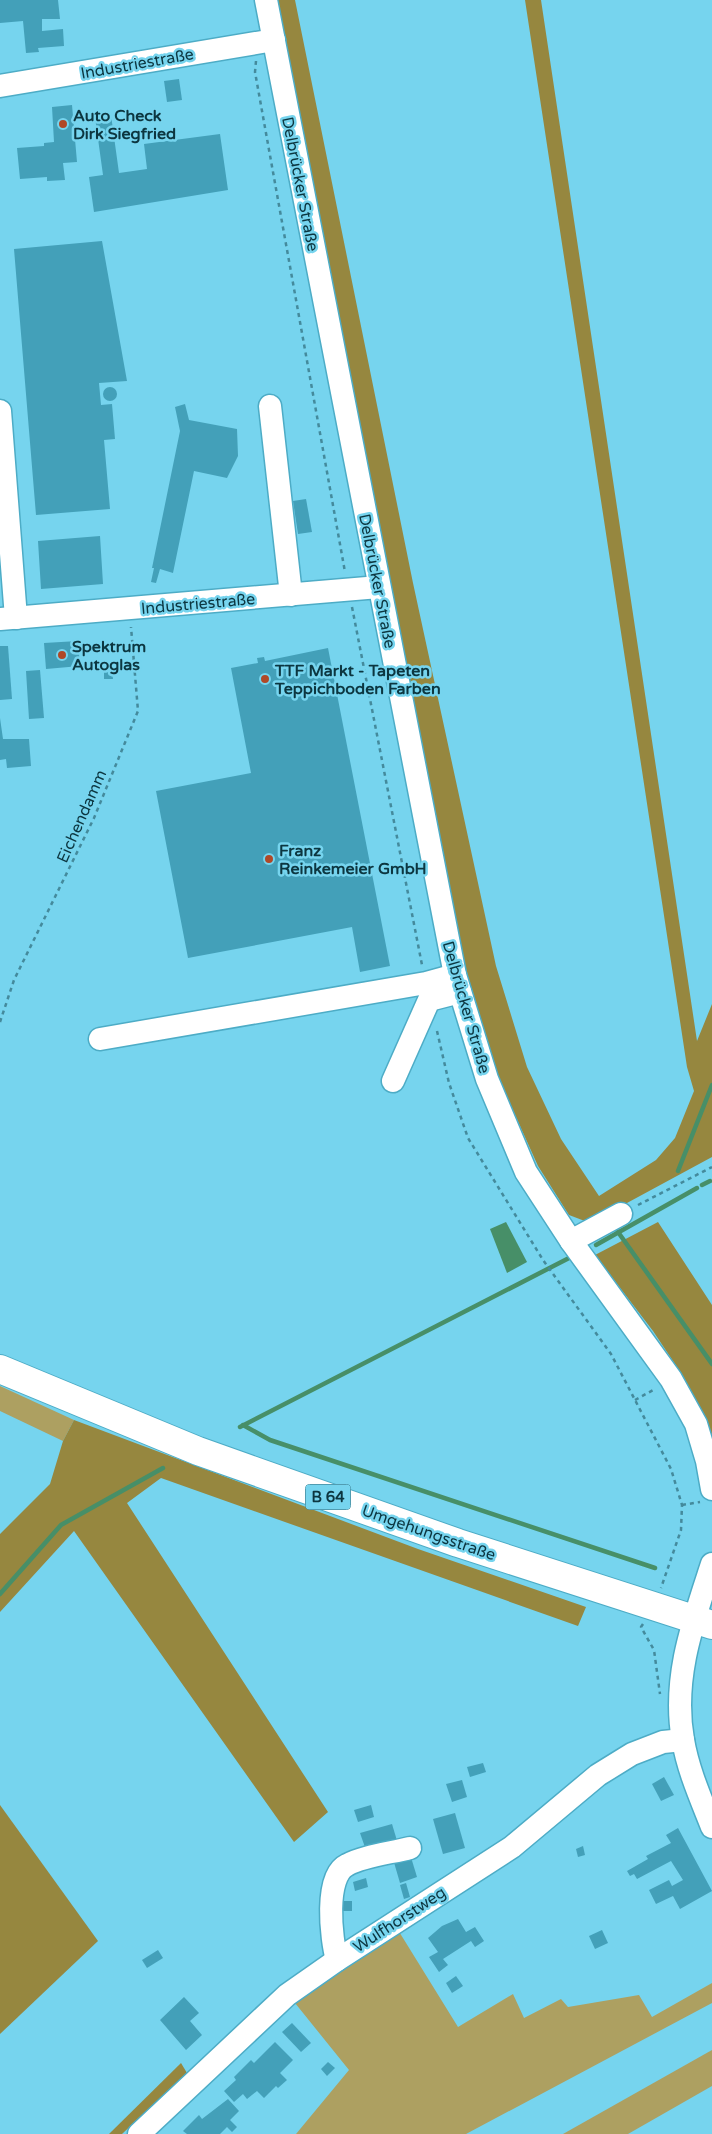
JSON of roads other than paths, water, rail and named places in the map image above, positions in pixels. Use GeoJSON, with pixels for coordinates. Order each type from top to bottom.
{"type":"FeatureCollection","features":[{"type":"Feature","properties":{"kind":"main road","name":"Umgehungsstraße"},"geometry":{"type":"LineString","coordinates":[[0,1369],[198,1452],[458,1542],[703,1623]]}},
{"type":"Feature","properties":{"kind":"street","name":"Delbrücker Straße"},"geometry":{"type":"LineString","coordinates":[[266,0],[265,42],[379,587],[457,983],[487,1079],[526,1172],[571,1241],[671,1379],[696,1424],[707,1460],[708,1495]]}},
{"type":"Feature","properties":{"kind":"street","name":"Industriestraße"},"geometry":{"type":"LineString","coordinates":[[0,86],[265,42]]}},
{"type":"Feature","properties":{"kind":"street"},"geometry":{"type":"LineString","coordinates":[[270,406],[290,595]]}},
{"type":"Feature","properties":{"kind":"street","name":"Industriestraße"},"geometry":{"type":"LineString","coordinates":[[0,411],[8,618],[379,587]]}},
{"type":"Feature","properties":{"kind":"street"},"geometry":{"type":"LineString","coordinates":[[100,1039],[427,992],[457,983]]}},
{"type":"Feature","properties":{"kind":"street"},"geometry":{"type":"LineString","coordinates":[[393,1081],[427,992]]}},
{"type":"Feature","properties":{"kind":"street"},"geometry":{"type":"LineString","coordinates":[[571,1241],[621,1214]]}},
{"type":"Feature","properties":{"kind":"street"},"geometry":{"type":"LineString","coordinates":[[712,1564],[703,1623],[687,1640],[681,1672],[683,1740],[697,1788],[712,1828]]}},
{"type":"Feature","properties":{"kind":"street","name":"Wulfhorstweg"},"geometry":{"type":"LineString","coordinates":[[139,2134],[287,1995],[337,1960],[512,1847],[598,1775],[632,1754],[663,1742],[683,1740]]}},
{"type":"Feature","properties":{"kind":"street"},"geometry":{"type":"LineString","coordinates":[[337,1960],[332,1944],[331,1923],[336,1876],[345,1865],[410,1848]]}},
{"type":"Feature","properties":{"kind":"waterway"},"geometry":{"type":"LineString","coordinates":[[678,1171],[712,1085]]}},
{"type":"Feature","properties":{"kind":"waterway"},"geometry":{"type":"LineString","coordinates":[[702,1185],[710,1181]]}},
{"type":"Feature","properties":{"kind":"waterway"},"geometry":{"type":"LineString","coordinates":[[596,1245],[697,1188]]}},
{"type":"Feature","properties":{"kind":"waterway"},"geometry":{"type":"LineString","coordinates":[[618,1232],[712,1364]]}},
{"type":"Feature","properties":{"kind":"waterway"},"geometry":{"type":"LineString","coordinates":[[240,1427],[571,1257]]}},
{"type":"Feature","properties":{"kind":"waterway"},"geometry":{"type":"LineString","coordinates":[[243,1425],[270,1440],[655,1568]]}},
{"type":"Feature","properties":{"kind":"waterway"},"geometry":{"type":"LineString","coordinates":[[0,1594],[61,1525],[163,1468]]}},
{"type":"Feature","properties":{"kind":"place","name":"Auto Check Dirk Siegfried"},"geometry":{"type":"Point","coordinates":[63,124]}},
{"type":"Feature","properties":{"kind":"place","name":"Spektrum Autoglas"},"geometry":{"type":"Point","coordinates":[62,655]}},
{"type":"Feature","properties":{"kind":"place","name":"TTF Markt - Tapeten Teppichboden Farben"},"geometry":{"type":"Point","coordinates":[265,679]}},
{"type":"Feature","properties":{"kind":"place","name":"Franz Reinkemeier GmbH"},"geometry":{"type":"Point","coordinates":[269,859]}}]}
